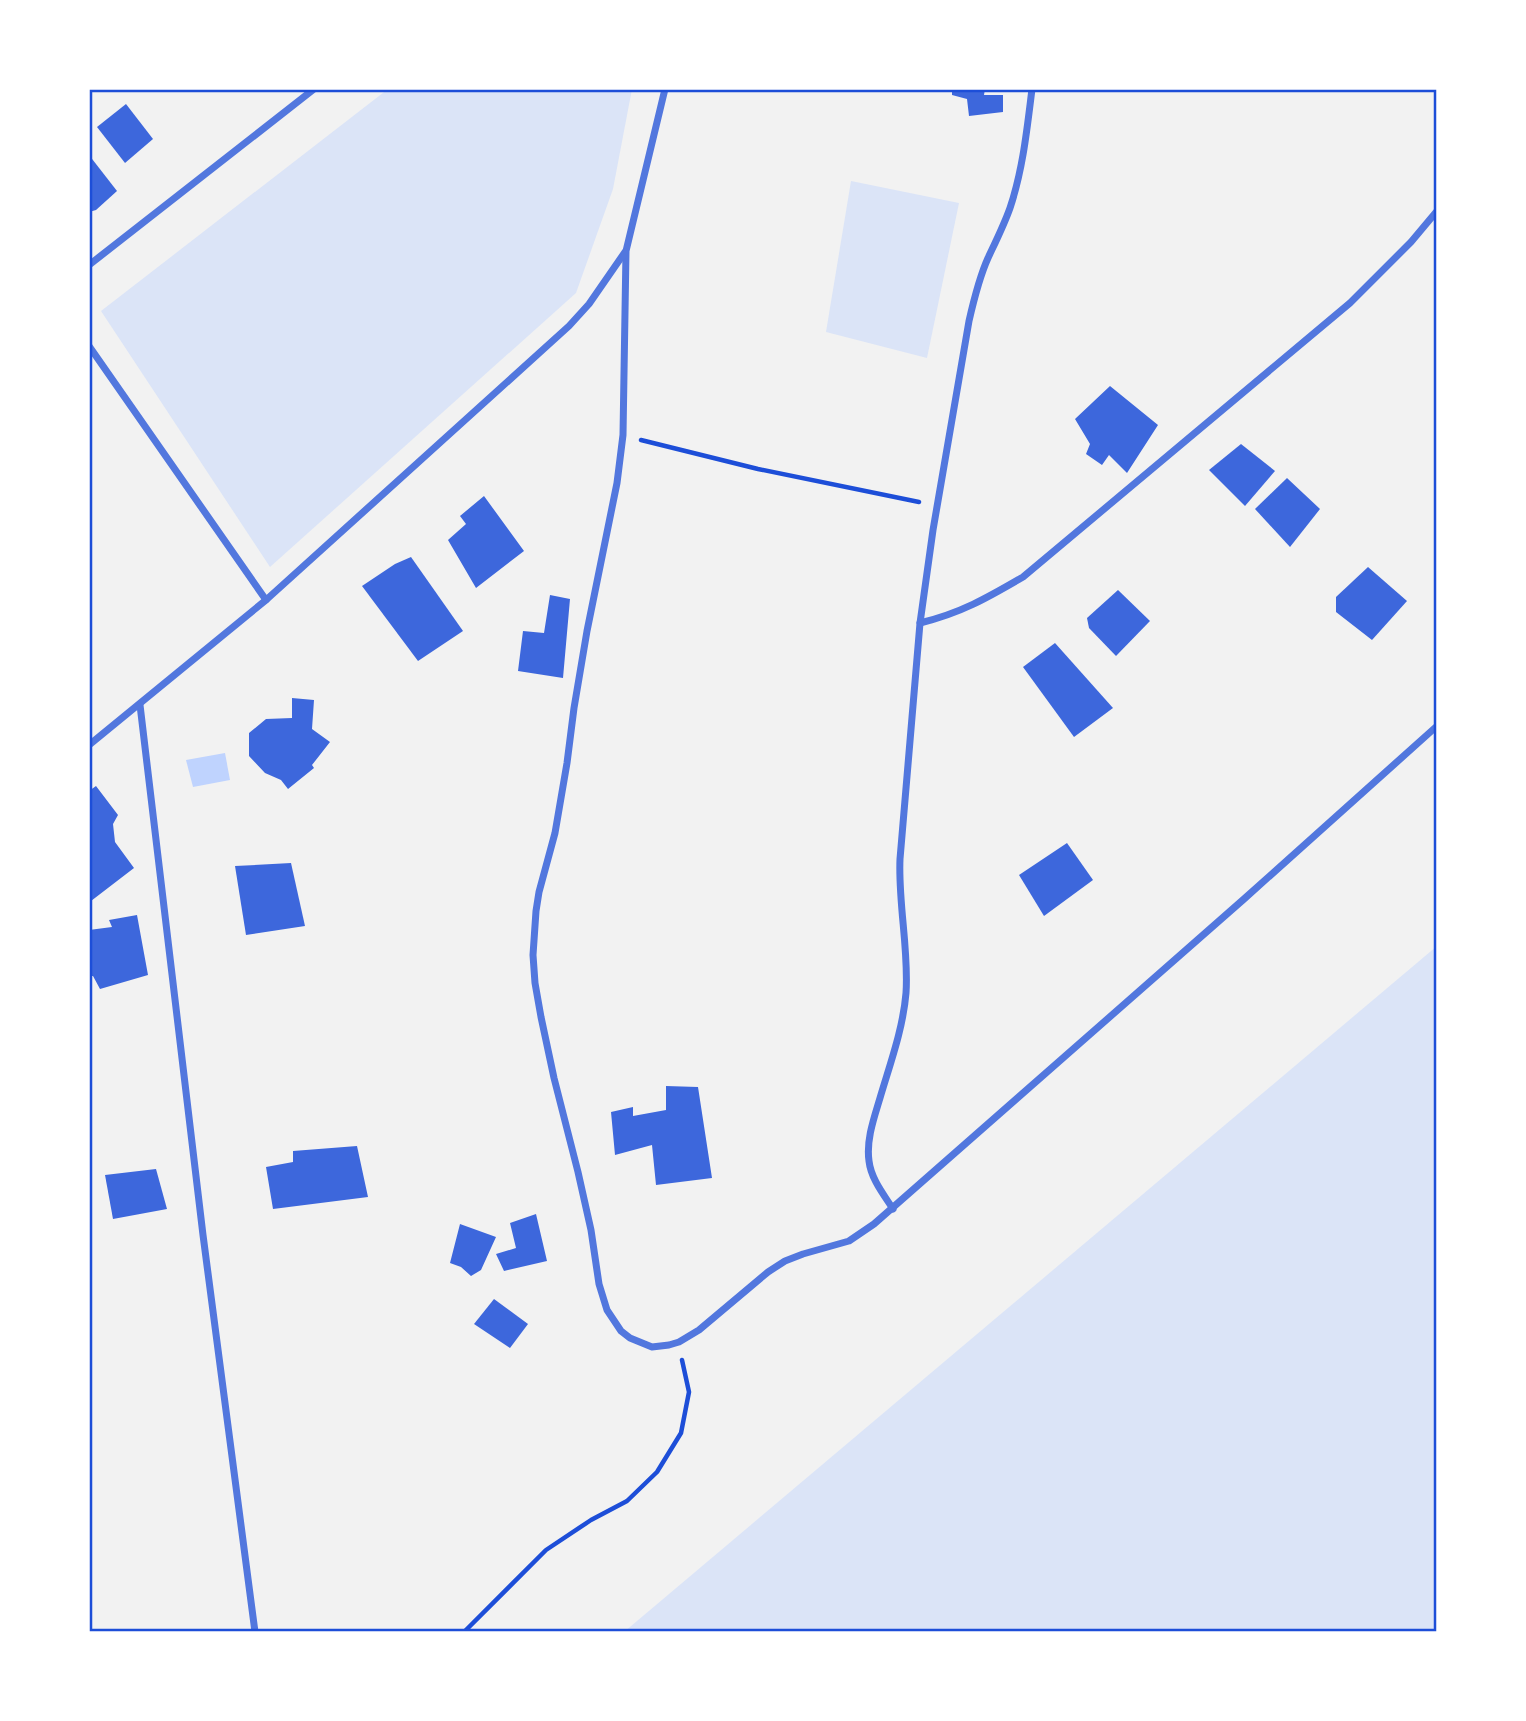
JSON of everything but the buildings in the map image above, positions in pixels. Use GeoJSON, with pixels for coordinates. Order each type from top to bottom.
{"type":"FeatureCollection","features":[{"type":"Feature","properties":{"kind":"street"},"geometry":{"type":"LineString","coordinates":[[89,265],[314,89]]}},
{"type":"Feature","properties":{"kind":"street"},"geometry":{"type":"LineString","coordinates":[[665,89],[626,251],[623,435],[617,483],[574,708],[560,807],[539,892],[533,955],[541,1017],[591,1230],[599,1284],[607,1310],[621,1331],[652,1348],[679,1342],[699,1329],[768,1272],[803,1254],[849,1241],[862,1233],[893,1209],[1437,726]]}},
{"type":"Feature","properties":{"kind":"street"},"geometry":{"type":"LineString","coordinates":[[893,1209],[873,1176],[869,1151],[873,1121],[900,1029],[906,992],[899,878],[920,623],[961,358],[981,277],[1017,186],[1032,89]]}},
{"type":"Feature","properties":{"kind":"street"},"geometry":{"type":"LineString","coordinates":[[920,623],[967,608],[1023,577],[1350,303],[1411,242],[1437,211]]}},
{"type":"Feature","properties":{"kind":"street"},"geometry":{"type":"LineString","coordinates":[[89,745],[266,600],[580,316],[626,251]]}},
{"type":"Feature","properties":{"kind":"street"},"geometry":{"type":"LineString","coordinates":[[89,346],[266,600]]}},
{"type":"Feature","properties":{"kind":"street"},"geometry":{"type":"LineString","coordinates":[[141,705],[203,1236],[255,1632]]}},
{"type":"Feature","properties":{"kind":"path"},"geometry":{"type":"LineString","coordinates":[[623,435],[758,469],[938,506]]}},
{"type":"Feature","properties":{"kind":"path"},"geometry":{"type":"LineString","coordinates":[[464,1632],[545,1550],[591,1520],[627,1501],[657,1472],[681,1433],[689,1392],[679,1342]]}},
{"type":"Feature","properties":{"kind":"shaded area"},"geometry":{"type":"Polygon","coordinates":[[[388,89],[632,89],[613,189],[576,293],[270,567],[101,311],[388,89]]]}},
{"type":"Feature","properties":{"kind":"shaded area"},"geometry":{"type":"Polygon","coordinates":[[[851,181],[959,203],[927,358],[826,332],[851,181]]]}},
{"type":"Feature","properties":{"kind":"shaded area"},"geometry":{"type":"Polygon","coordinates":[[[1437,946],[1437,1632],[624,1632],[1437,946]]]}},
{"type":"Feature","properties":{"kind":"water"},"geometry":{"type":"Polygon","coordinates":[[[225,753],[230,780],[193,787],[186,760],[225,753]]]}}]}
